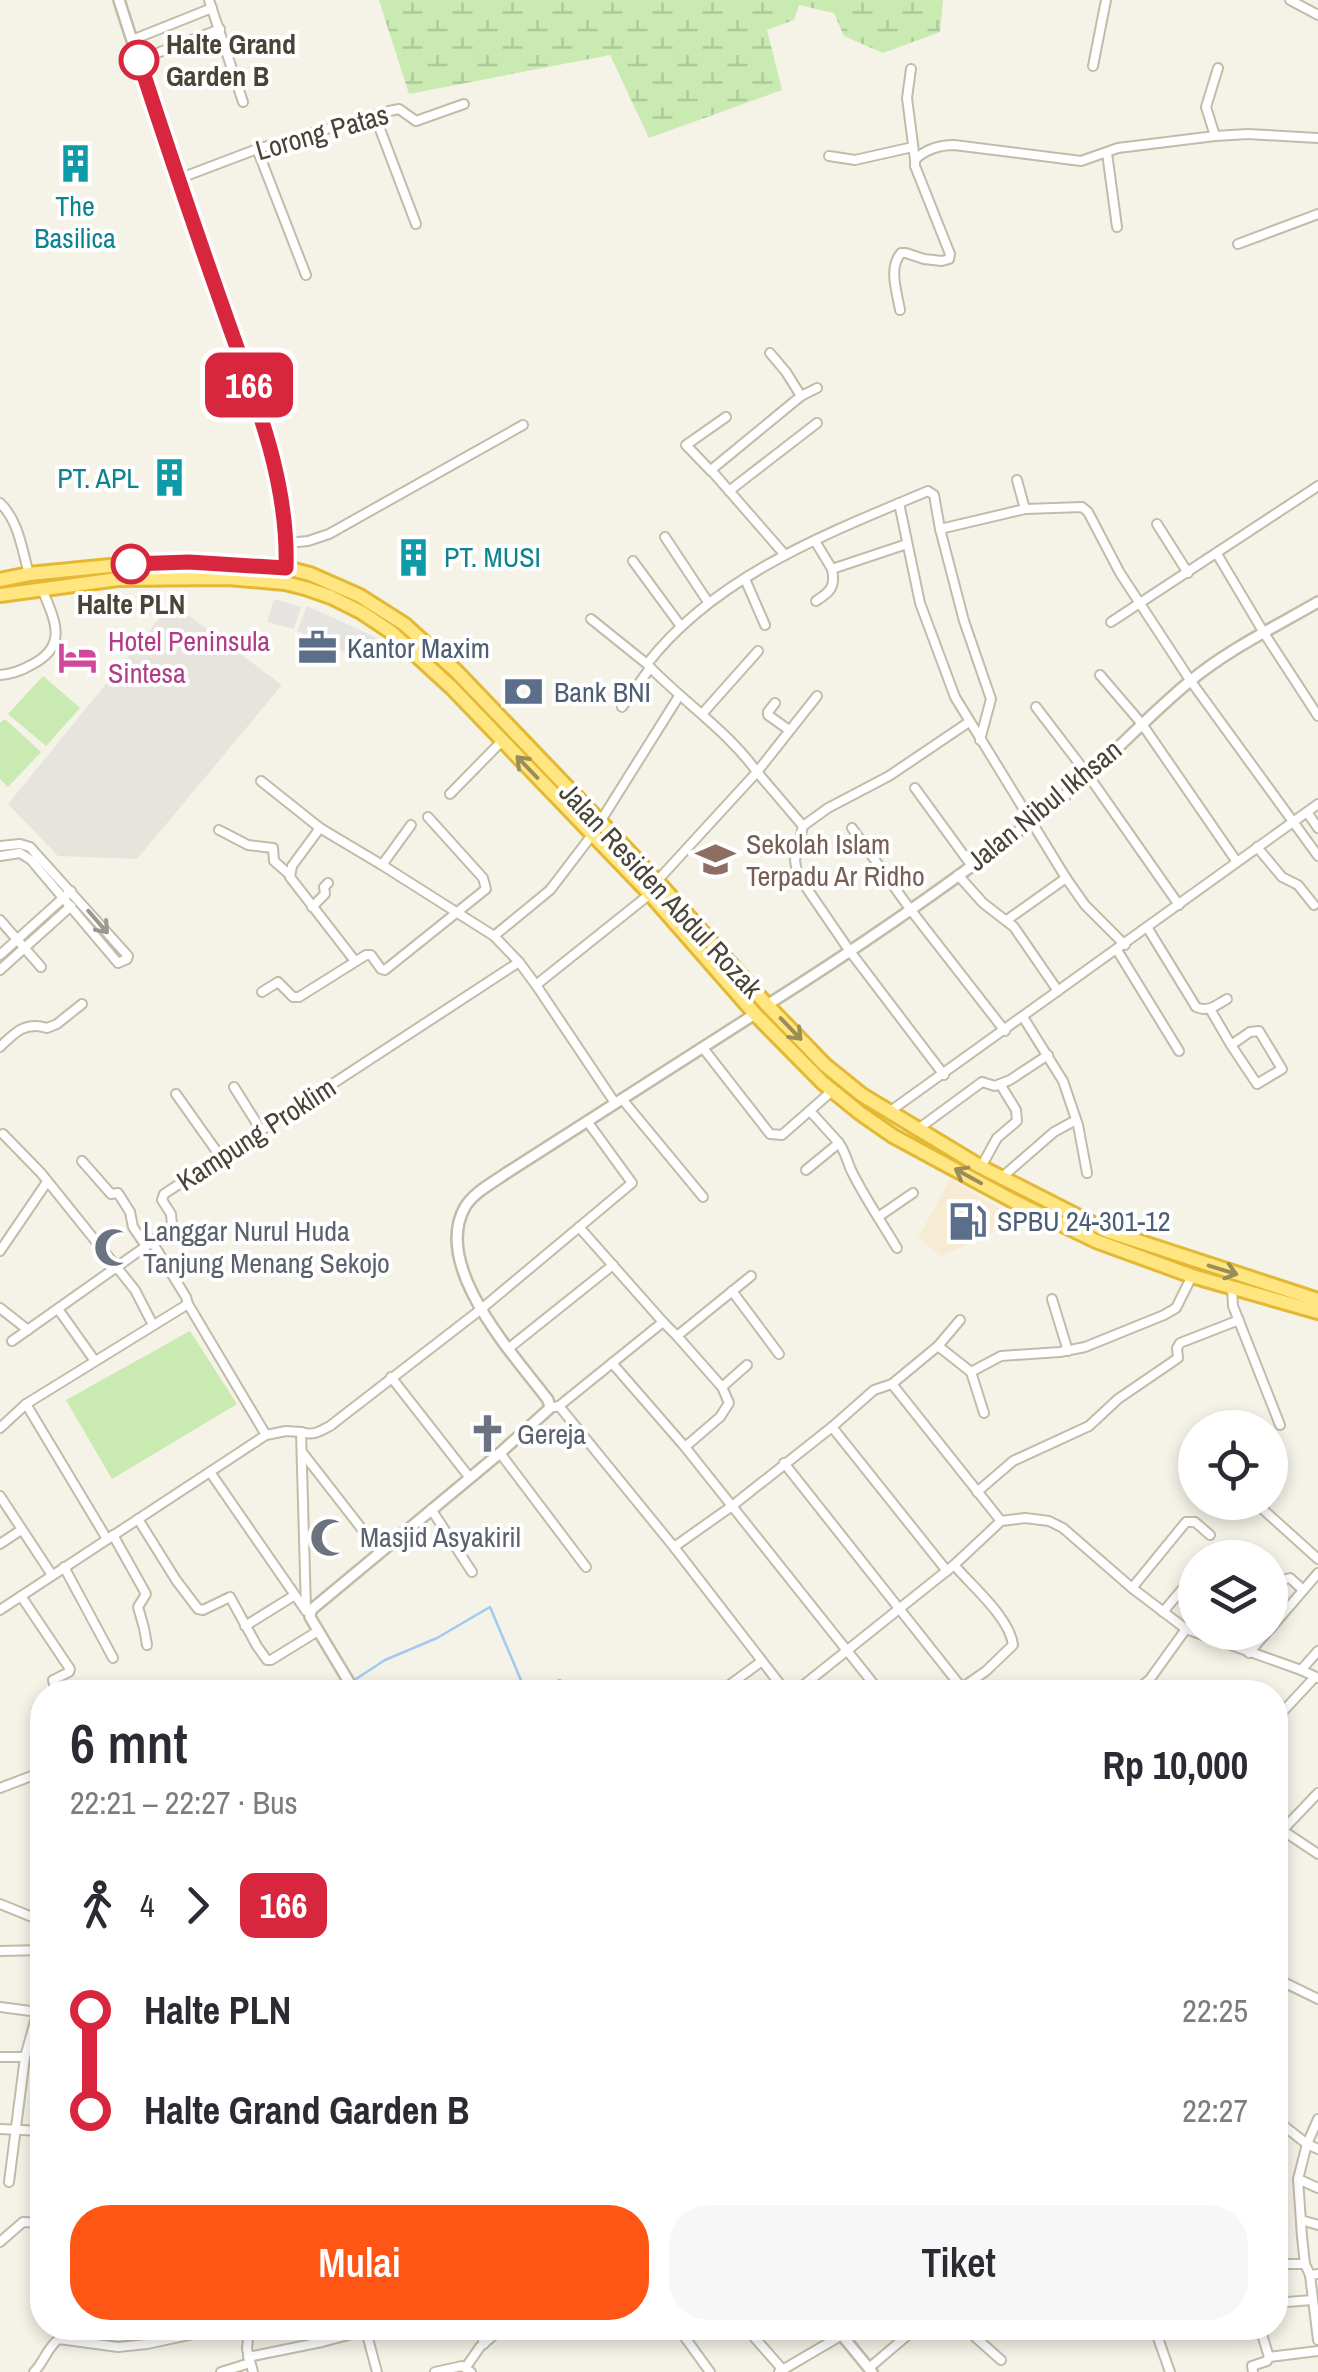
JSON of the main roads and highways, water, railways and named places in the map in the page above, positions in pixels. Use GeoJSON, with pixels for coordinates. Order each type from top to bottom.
{"type":"FeatureCollection","features":[{"type":"Feature","properties":{"kind":"highway","name":"Jalan Residen Abdul Rozak"},"geometry":{"type":"LineString","coordinates":[[0,580],[130,564],[189,562],[286,568],[337,584],[404,624],[456,671],[832,1091],[893,1136],[1096,1241],[1192,1276],[1318,1312]]}},
{"type":"Feature","properties":{"kind":"highway"},"geometry":{"type":"LineString","coordinates":[[285,583],[286,568]]}},
{"type":"Feature","properties":{"kind":"highway","name":"Jalan Residen Abdul Rozak"},"geometry":{"type":"LineString","coordinates":[[0,596],[144,577],[285,583],[331,596],[391,632],[596,828]]}},
{"type":"Feature","properties":{"kind":"highway","name":"Jalan Residen Abdul Rozak"},"geometry":{"type":"LineString","coordinates":[[761,1010],[842,1080],[889,1112],[1074,1216],[1128,1240],[1318,1300]]}},
{"type":"Feature","properties":{"kind":"waterway"},"geometry":{"type":"LineString","coordinates":[[355,1680],[385,1660],[437,1638],[490,1607],[521,1680]]}},
{"type":"Feature","properties":{"kind":"place","name":"Halte Grand Garden B"},"geometry":{"type":"Point","coordinates":[139,60]}},
{"type":"Feature","properties":{"kind":"place","name":"The Basilica"},"geometry":{"type":"Point","coordinates":[75,164]}},
{"type":"Feature","properties":{"kind":"place","name":"PT. APL"},"geometry":{"type":"Point","coordinates":[169,478]}},
{"type":"Feature","properties":{"kind":"place","name":"PT. MUSI"},"geometry":{"type":"Point","coordinates":[414,557]}},
{"type":"Feature","properties":{"kind":"place","name":"Halte PLN"},"geometry":{"type":"Point","coordinates":[131,564]}},
{"type":"Feature","properties":{"kind":"place","name":"Kantor Maxim"},"geometry":{"type":"Point","coordinates":[317,648]}},
{"type":"Feature","properties":{"kind":"place","name":"Hotel Peninsula Sintesa"},"geometry":{"type":"Point","coordinates":[78,657]}},
{"type":"Feature","properties":{"kind":"place","name":"Bank BNI"},"geometry":{"type":"Point","coordinates":[524,692]}},
{"type":"Feature","properties":{"kind":"place","name":"Sekolah Islam Terpadu Ar Ridho"},"geometry":{"type":"Point","coordinates":[716,860]}},
{"type":"Feature","properties":{"kind":"place","name":"SPBU 24-301-12"},"geometry":{"type":"Point","coordinates":[967,1221]}},
{"type":"Feature","properties":{"kind":"place","name":"Langgar Nurul Huda Tanjung Menang Sekojo"},"geometry":{"type":"Point","coordinates":[113,1247]}},
{"type":"Feature","properties":{"kind":"place","name":"Gereja"},"geometry":{"type":"Point","coordinates":[487,1434]}},
{"type":"Feature","properties":{"kind":"place","name":"Masjid Asyakiril"},"geometry":{"type":"Point","coordinates":[330,1537]}}]}
